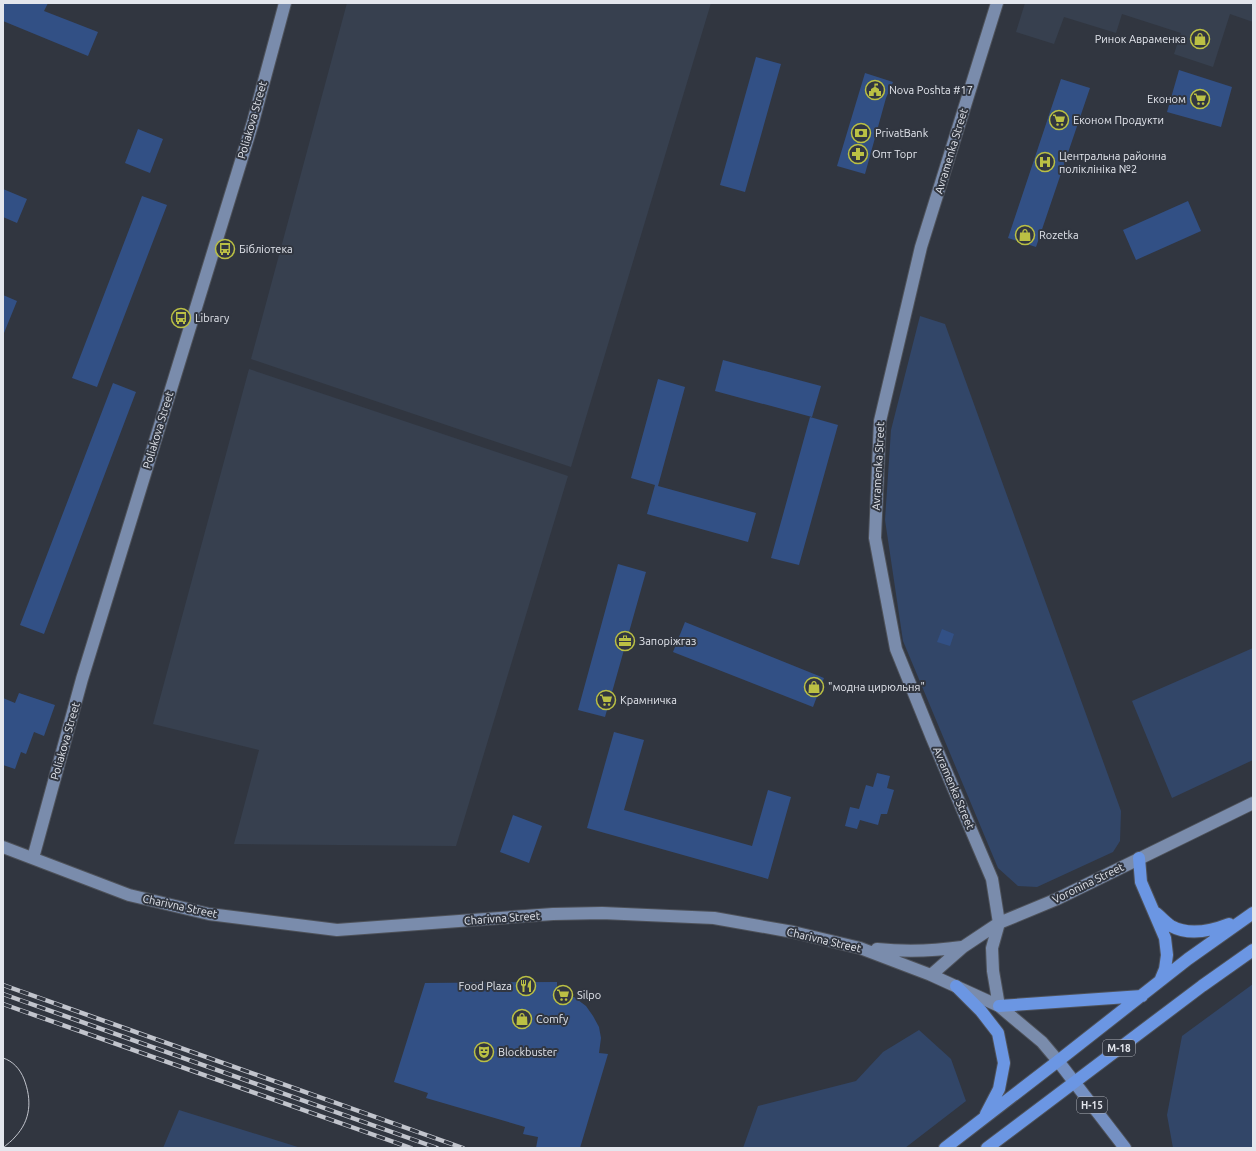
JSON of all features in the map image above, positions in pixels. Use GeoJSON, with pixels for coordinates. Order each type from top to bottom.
{"type":"FeatureCollection","features":[{"type":"Feature","properties":{"kind":"highway"},"geometry":{"type":"LineString","coordinates":[[1139,858],[1141,882],[1165,938],[1167,956],[1165,969],[1159,982]]}},
{"type":"Feature","properties":{"kind":"highway"},"geometry":{"type":"LineString","coordinates":[[1152,910],[1170,926],[1193,932],[1214,930],[1250,915]]}},
{"type":"Feature","properties":{"kind":"highway","name":"М-18"},"geometry":{"type":"LineString","coordinates":[[945,1148],[1188,959],[1250,915]]}},
{"type":"Feature","properties":{"kind":"highway","name":"М-18"},"geometry":{"type":"LineString","coordinates":[[987,1148],[1202,986],[1253,950]]}},
{"type":"Feature","properties":{"kind":"highway"},"geometry":{"type":"LineString","coordinates":[[956,986],[981,1011],[998,1034],[1004,1063],[999,1089],[985,1117]]}},
{"type":"Feature","properties":{"kind":"highway"},"geometry":{"type":"LineString","coordinates":[[999,1006],[1142,996]]}},
{"type":"Feature","properties":{"kind":"main road","name":"Poliakova Street"},"geometry":{"type":"LineString","coordinates":[[33,858],[82,679],[252,122],[285,3]]}},
{"type":"Feature","properties":{"kind":"main road","name":"Avramenka Street"},"geometry":{"type":"LineString","coordinates":[[997,3],[920,247],[880,421],[874,538],[896,649],[992,879],[999,923]]}},
{"type":"Feature","properties":{"kind":"main road","name":"Voronina Street"},"geometry":{"type":"LineString","coordinates":[[931,975],[963,946],[999,923],[1057,899],[1253,804]]}},
{"type":"Feature","properties":{"kind":"main road","name":"Charivna Street"},"geometry":{"type":"LineString","coordinates":[[3,846],[129,895],[209,914],[337,930],[553,914],[602,914],[714,918],[793,932],[860,948],[931,975],[999,1006],[1042,1042],[1058,1061]]}},
{"type":"Feature","properties":{"kind":"main road"},"geometry":{"type":"LineString","coordinates":[[999,923],[992,948],[993,972],[999,1006]]}},
{"type":"Feature","properties":{"kind":"main road"},"geometry":{"type":"LineString","coordinates":[[860,948],[909,951],[941,950],[963,946]]}},
{"type":"Feature","properties":{"kind":"main road","name":"Н-15"},"geometry":{"type":"LineString","coordinates":[[1058,1061],[1125,1148]]}},
{"type":"Feature","properties":{"kind":"shaded area"},"geometry":{"type":"Polygon","coordinates":[[[347,3],[711,3],[571,467],[251,359],[347,3]]]}},
{"type":"Feature","properties":{"kind":"shaded area","name":"Ринок Авраменка"},"geometry":{"type":"Polygon","coordinates":[[[1025,3],[1253,3],[1253,22],[1230,14],[1213,67],[1174,54],[1181,33],[1122,14],[1116,33],[1064,17],[1054,44],[1016,32],[1025,3]]]}},
{"type":"Feature","properties":{"kind":"shaded area"},"geometry":{"type":"Polygon","coordinates":[[[920,316],[945,324],[1121,811],[1120,841],[1113,852],[1037,887],[1018,886],[998,868],[903,641],[885,520],[891,430],[920,316]]]}},
{"type":"Feature","properties":{"kind":"shaded area"},"geometry":{"type":"Polygon","coordinates":[[[249,369],[568,476],[456,846],[234,844],[259,750],[153,724],[249,369]]]}},
{"type":"Feature","properties":{"kind":"shaded area"},"geometry":{"type":"Polygon","coordinates":[[[1253,648],[1253,760],[1172,798],[1132,701],[1253,648]]]}},
{"type":"Feature","properties":{"kind":"shaded area"},"geometry":{"type":"Polygon","coordinates":[[[1253,984],[1253,1148],[1173,1148],[1167,1115],[1182,1036],[1253,984]]]}},
{"type":"Feature","properties":{"kind":"shaded area"},"geometry":{"type":"Polygon","coordinates":[[[919,1030],[951,1059],[966,1101],[905,1148],[743,1148],[758,1106],[856,1081],[883,1052],[919,1030]]]}},
{"type":"Feature","properties":{"kind":"shaded area"},"geometry":{"type":"Polygon","coordinates":[[[179,1110],[301,1148],[163,1148],[179,1110]]]}},
{"type":"Feature","properties":{"kind":"building"},"geometry":{"type":"Polygon","coordinates":[[[3,3],[48,3],[44,11],[98,32],[88,56],[3,21],[3,3]]]}},
{"type":"Feature","properties":{"kind":"building"},"geometry":{"type":"Polygon","coordinates":[[[756,57],[781,64],[745,192],[720,185],[756,57]]]}},
{"type":"Feature","properties":{"kind":"building","name":"Економ"},"geometry":{"type":"Polygon","coordinates":[[[1179,70],[1232,87],[1221,127],[1167,112],[1179,70]]]}},
{"type":"Feature","properties":{"kind":"building"},"geometry":{"type":"Polygon","coordinates":[[[865,73],[893,82],[886,98],[865,174],[837,166],[865,73]]]}},
{"type":"Feature","properties":{"kind":"building"},"geometry":{"type":"Polygon","coordinates":[[[1061,79],[1090,88],[1036,247],[1008,238],[1061,79]]]}},
{"type":"Feature","properties":{"kind":"building"},"geometry":{"type":"Polygon","coordinates":[[[138,129],[163,139],[150,173],[125,163],[138,129]]]}},
{"type":"Feature","properties":{"kind":"building"},"geometry":{"type":"Polygon","coordinates":[[[3,189],[27,199],[17,223],[3,217],[3,189]]]}},
{"type":"Feature","properties":{"kind":"building"},"geometry":{"type":"Polygon","coordinates":[[[142,196],[167,205],[97,387],[72,378],[142,196]]]}},
{"type":"Feature","properties":{"kind":"building"},"geometry":{"type":"Polygon","coordinates":[[[1188,201],[1201,231],[1136,260],[1123,230],[1188,201]]]}},
{"type":"Feature","properties":{"kind":"building"},"geometry":{"type":"Polygon","coordinates":[[[3,295],[17,301],[4,333],[3,333],[3,295]]]}},
{"type":"Feature","properties":{"kind":"building"},"geometry":{"type":"Polygon","coordinates":[[[723,360],[821,386],[812,417],[715,391],[723,360]]]}},
{"type":"Feature","properties":{"kind":"building"},"geometry":{"type":"Polygon","coordinates":[[[658,379],[685,387],[658,486],[756,513],[748,542],[647,514],[655,485],[631,478],[658,379]]]}},
{"type":"Feature","properties":{"kind":"building"},"geometry":{"type":"Polygon","coordinates":[[[113,383],[136,392],[44,634],[20,625],[113,383]]]}},
{"type":"Feature","properties":{"kind":"building"},"geometry":{"type":"Polygon","coordinates":[[[810,417],[838,425],[799,565],[771,558],[810,417]]]}},
{"type":"Feature","properties":{"kind":"building"},"geometry":{"type":"Polygon","coordinates":[[[618,564],[646,572],[605,717],[578,710],[618,564]]]}},
{"type":"Feature","properties":{"kind":"building"},"geometry":{"type":"Polygon","coordinates":[[[685,622],[824,678],[813,707],[673,652],[685,622]]]}},
{"type":"Feature","properties":{"kind":"building"},"geometry":{"type":"Polygon","coordinates":[[[942,629],[954,634],[950,646],[937,642],[942,629]]]}},
{"type":"Feature","properties":{"kind":"building"},"geometry":{"type":"Polygon","coordinates":[[[19,693],[55,705],[44,736],[34,732],[26,754],[21,752],[15,769],[3,765],[3,698],[15,703],[19,693]]]}},
{"type":"Feature","properties":{"kind":"building"},"geometry":{"type":"Polygon","coordinates":[[[614,732],[644,740],[624,810],[752,846],[768,790],[791,797],[768,879],[587,828],[614,732]]]}},
{"type":"Feature","properties":{"kind":"building"},"geometry":{"type":"Polygon","coordinates":[[[877,773],[890,776],[887,788],[894,790],[887,814],[881,814],[878,825],[860,820],[857,829],[845,826],[850,807],[859,809],[866,785],[873,787],[877,773]]]}},
{"type":"Feature","properties":{"kind":"building"},"geometry":{"type":"Polygon","coordinates":[[[513,815],[542,826],[529,863],[500,852],[513,815]]]}},
{"type":"Feature","properties":{"kind":"building"},"geometry":{"type":"Polygon","coordinates":[[[557,982],[557,992],[574,997],[586,1006],[599,1027],[601,1038],[599,1053],[608,1054],[580,1148],[536,1148],[538,1137],[523,1134],[525,1127],[426,1098],[428,1093],[394,1082],[425,983],[557,982]]]}},
{"type":"Feature","properties":{"kind":"tram line"},"geometry":{"type":"LineString","coordinates":[[3,1058],[13,1063],[20,1072],[27,1087],[29,1102],[27,1117],[24,1124],[14,1138],[3,1148]]}},
{"type":"Feature","properties":{"kind":"railway"},"geometry":{"type":"LineString","coordinates":[[3,985],[463,1148]]}},
{"type":"Feature","properties":{"kind":"railway"},"geometry":{"type":"LineString","coordinates":[[3,994],[437,1148]]}},
{"type":"Feature","properties":{"kind":"railway"},"geometry":{"type":"LineString","coordinates":[[3,1004],[411,1148]]}},
{"type":"Feature","properties":{"kind":"place","name":"Ринок Авраменка"},"geometry":{"type":"Point","coordinates":[1200,39]}},
{"type":"Feature","properties":{"kind":"place","name":"Nova Poshta #17"},"geometry":{"type":"Point","coordinates":[875,90]}},
{"type":"Feature","properties":{"kind":"place","name":"Економ"},"geometry":{"type":"Point","coordinates":[1200,99]}},
{"type":"Feature","properties":{"kind":"place","name":"Економ Продукти"},"geometry":{"type":"Point","coordinates":[1059,120]}},
{"type":"Feature","properties":{"kind":"place","name":"PrivatBank"},"geometry":{"type":"Point","coordinates":[861,133]}},
{"type":"Feature","properties":{"kind":"place","name":"Опт Торг"},"geometry":{"type":"Point","coordinates":[858,154]}},
{"type":"Feature","properties":{"kind":"place","name":"Центральна районна поліклініка №2"},"geometry":{"type":"Point","coordinates":[1045,162]}},
{"type":"Feature","properties":{"kind":"place","name":"Rozetka"},"geometry":{"type":"Point","coordinates":[1025,235]}},
{"type":"Feature","properties":{"kind":"place","name":"Бібліотека"},"geometry":{"type":"Point","coordinates":[225,249]}},
{"type":"Feature","properties":{"kind":"place","name":"Library"},"geometry":{"type":"Point","coordinates":[181,318]}},
{"type":"Feature","properties":{"kind":"place","name":"Запоріжгаз"},"geometry":{"type":"Point","coordinates":[625,641]}},
{"type":"Feature","properties":{"kind":"place","name":"\"модна цирюльня\""},"geometry":{"type":"Point","coordinates":[814,687]}},
{"type":"Feature","properties":{"kind":"place","name":"Крамничка"},"geometry":{"type":"Point","coordinates":[606,700]}},
{"type":"Feature","properties":{"kind":"place","name":"Food Plaza"},"geometry":{"type":"Point","coordinates":[526,986]}},
{"type":"Feature","properties":{"kind":"place","name":"Silpo"},"geometry":{"type":"Point","coordinates":[563,995]}},
{"type":"Feature","properties":{"kind":"place","name":"Comfy"},"geometry":{"type":"Point","coordinates":[522,1019]}},
{"type":"Feature","properties":{"kind":"place","name":"Blockbuster"},"geometry":{"type":"Point","coordinates":[484,1052]}}]}
